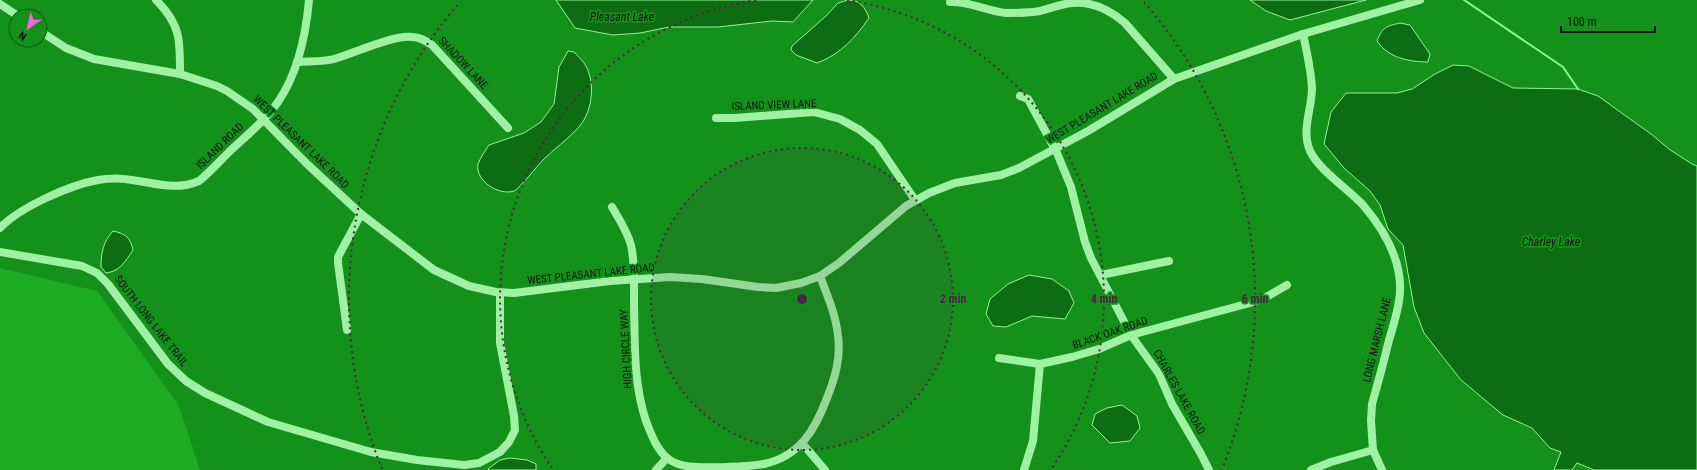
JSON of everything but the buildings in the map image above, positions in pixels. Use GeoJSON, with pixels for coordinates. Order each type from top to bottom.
{"type":"FeatureCollection","features":[{"type":"Feature","properties":{"kind":"street"},"geometry":{"type":"LineString","coordinates":[[156,0],[164,8],[176,26],[180,42],[180,74]]}},
{"type":"Feature","properties":{"kind":"street","name":"ISLAND ROAD"},"geometry":{"type":"LineString","coordinates":[[0,228],[12,217],[39,201],[98,180],[109,178],[132,180],[173,187],[190,185],[206,176],[210,170],[264,120],[278,102],[286,88],[297,62],[306,24],[309,0]]}},
{"type":"Feature","properties":{"kind":"street","name":"WEST PLEASANT LAKE ROAD"},"geometry":{"type":"LineString","coordinates":[[48,36],[66,48],[94,58],[180,74],[217,86],[242,100],[306,163],[361,214],[444,276],[469,286],[500,293],[527,292],[634,279],[670,277],[692,278],[776,288],[801,283],[820,276],[839,263],[895,215],[915,200],[955,183],[987,178],[1014,170],[1088,131],[1174,79],[1303,34],[1420,0]]}},
{"type":"Feature","properties":{"kind":"street"},"geometry":{"type":"LineString","coordinates":[[950,2],[960,2],[990,10],[1018,13],[1040,10],[1074,2],[1096,6],[1116,15],[1125,23],[1174,79]]}},
{"type":"Feature","properties":{"kind":"street","name":"LONG MARSH LANE"},"geometry":{"type":"LineString","coordinates":[[1303,34],[1310,66],[1312,87],[1306,127],[1309,149],[1314,158],[1354,195],[1373,218],[1391,245],[1400,280],[1399,301],[1372,404],[1371,420],[1373,450]]}},
{"type":"Feature","properties":{"kind":"street","name":"SHADOW LANE"},"geometry":{"type":"LineString","coordinates":[[297,62],[332,60],[365,48],[401,38],[420,38],[432,45],[508,128]]}},
{"type":"Feature","properties":{"kind":"street","name":"CHARLES LAKE ROAD"},"geometry":{"type":"LineString","coordinates":[[1020,96],[1028,99],[1055,149],[1071,187],[1085,242],[1091,258],[1131,335],[1159,374],[1172,404],[1202,454],[1209,470]]}},
{"type":"Feature","properties":{"kind":"street","name":"ISLAND VIEW LANE"},"geometry":{"type":"LineString","coordinates":[[716,118],[814,112],[840,119],[860,130],[876,144],[915,200]]}},
{"type":"Feature","properties":{"kind":"street","name":"HIGH CIRCLE WAY"},"geometry":{"type":"LineString","coordinates":[[612,207],[631,244],[634,279],[635,356],[638,390],[642,408],[655,443],[667,458],[678,465],[689,467],[756,466],[785,456],[802,443],[814,428],[834,378],[839,351],[836,322],[820,276]]}},
{"type":"Feature","properties":{"kind":"street"},"geometry":{"type":"LineString","coordinates":[[347,330],[338,257],[361,214]]}},
{"type":"Feature","properties":{"kind":"street","name":"SOUTH LONG LAKE TRAIL"},"geometry":{"type":"LineString","coordinates":[[0,252],[82,266],[97,273],[103,278],[176,373],[197,389],[251,414],[291,429],[372,452],[466,467],[479,463],[500,452],[510,442],[515,430],[514,416],[500,343],[500,293]]}},
{"type":"Feature","properties":{"kind":"street"},"geometry":{"type":"LineString","coordinates":[[1101,275],[1169,261]]}},
{"type":"Feature","properties":{"kind":"street","name":"BLACK OAK ROAD"},"geometry":{"type":"LineString","coordinates":[[1040,364],[1084,354],[1131,335],[1260,300],[1288,285]]}},
{"type":"Feature","properties":{"kind":"street"},"geometry":{"type":"LineString","coordinates":[[999,358],[1040,364],[1033,442],[1024,470]]}},
{"type":"Feature","properties":{"kind":"street"},"geometry":{"type":"LineString","coordinates":[[802,443],[825,470]]}},
{"type":"Feature","properties":{"kind":"street"},"geometry":{"type":"LineString","coordinates":[[1311,470],[1331,462],[1373,450],[1382,470]]}},
{"type":"Feature","properties":{"kind":"street"},"geometry":{"type":"LineString","coordinates":[[656,470],[667,458]]}},
{"type":"Feature","properties":{"kind":"shaded area"},"geometry":{"type":"Polygon","coordinates":[[[0,268],[97,291],[179,406],[200,470],[0,470],[0,268]]]}},
{"type":"Feature","properties":{"kind":"water","name":"Pleasant Lake"},"geometry":{"type":"Polygon","coordinates":[[[556,0],[813,0],[793,22],[772,21],[718,27],[669,27],[640,33],[613,35],[575,28],[556,0]]]}},
{"type":"Feature","properties":{"kind":"water"},"geometry":{"type":"Polygon","coordinates":[[[848,0],[856,1],[862,5],[869,18],[847,45],[833,55],[817,63],[796,55],[791,50],[792,46],[826,16],[838,3],[848,0]]]}},
{"type":"Feature","properties":{"kind":"water"},"geometry":{"type":"Polygon","coordinates":[[[1250,0],[1366,0],[1290,20],[1266,11],[1250,0]]]}},
{"type":"Feature","properties":{"kind":"water"},"geometry":{"type":"Polygon","coordinates":[[[1400,23],[1410,25],[1430,54],[1428,62],[1400,58],[1387,51],[1377,41],[1383,30],[1400,23]]]}},
{"type":"Feature","properties":{"kind":"water"},"geometry":{"type":"Polygon","coordinates":[[[568,51],[574,52],[586,66],[591,82],[591,99],[586,116],[582,123],[569,137],[543,160],[514,191],[502,191],[489,186],[480,176],[478,170],[480,159],[489,145],[524,133],[541,122],[554,104],[559,67],[568,51]]]}},
{"type":"Feature","properties":{"kind":"water","name":"Charley Lake"},"geometry":{"type":"Polygon","coordinates":[[[1453,65],[1469,66],[1513,88],[1578,89],[1598,96],[1651,134],[1669,149],[1697,166],[1697,470],[1594,470],[1577,463],[1572,470],[1554,470],[1561,452],[1550,448],[1532,428],[1503,415],[1461,380],[1424,333],[1414,307],[1403,245],[1388,229],[1380,205],[1370,191],[1344,168],[1324,144],[1331,112],[1346,93],[1397,93],[1412,89],[1435,74],[1453,65]]]}},
{"type":"Feature","properties":{"kind":"water"},"geometry":{"type":"Polygon","coordinates":[[[113,231],[121,233],[127,237],[133,250],[119,268],[106,273],[101,267],[101,257],[107,239],[113,231]]]}},
{"type":"Feature","properties":{"kind":"water"},"geometry":{"type":"Polygon","coordinates":[[[1029,275],[1052,279],[1069,291],[1074,303],[1065,319],[1032,316],[1006,327],[993,326],[986,314],[990,299],[1008,284],[1029,275]]]}},
{"type":"Feature","properties":{"kind":"water"},"geometry":{"type":"Polygon","coordinates":[[[1122,405],[1137,416],[1140,428],[1130,441],[1110,443],[1092,425],[1095,414],[1107,408],[1122,405]]]}},
{"type":"Feature","properties":{"kind":"water"},"geometry":{"type":"Polygon","coordinates":[[[510,458],[527,460],[536,464],[536,470],[488,469],[500,460],[510,458]]]}},
{"type":"Feature","properties":{"kind":"waterway"},"geometry":{"type":"LineString","coordinates":[[1464,0],[1563,67],[1578,89]]}}]}
